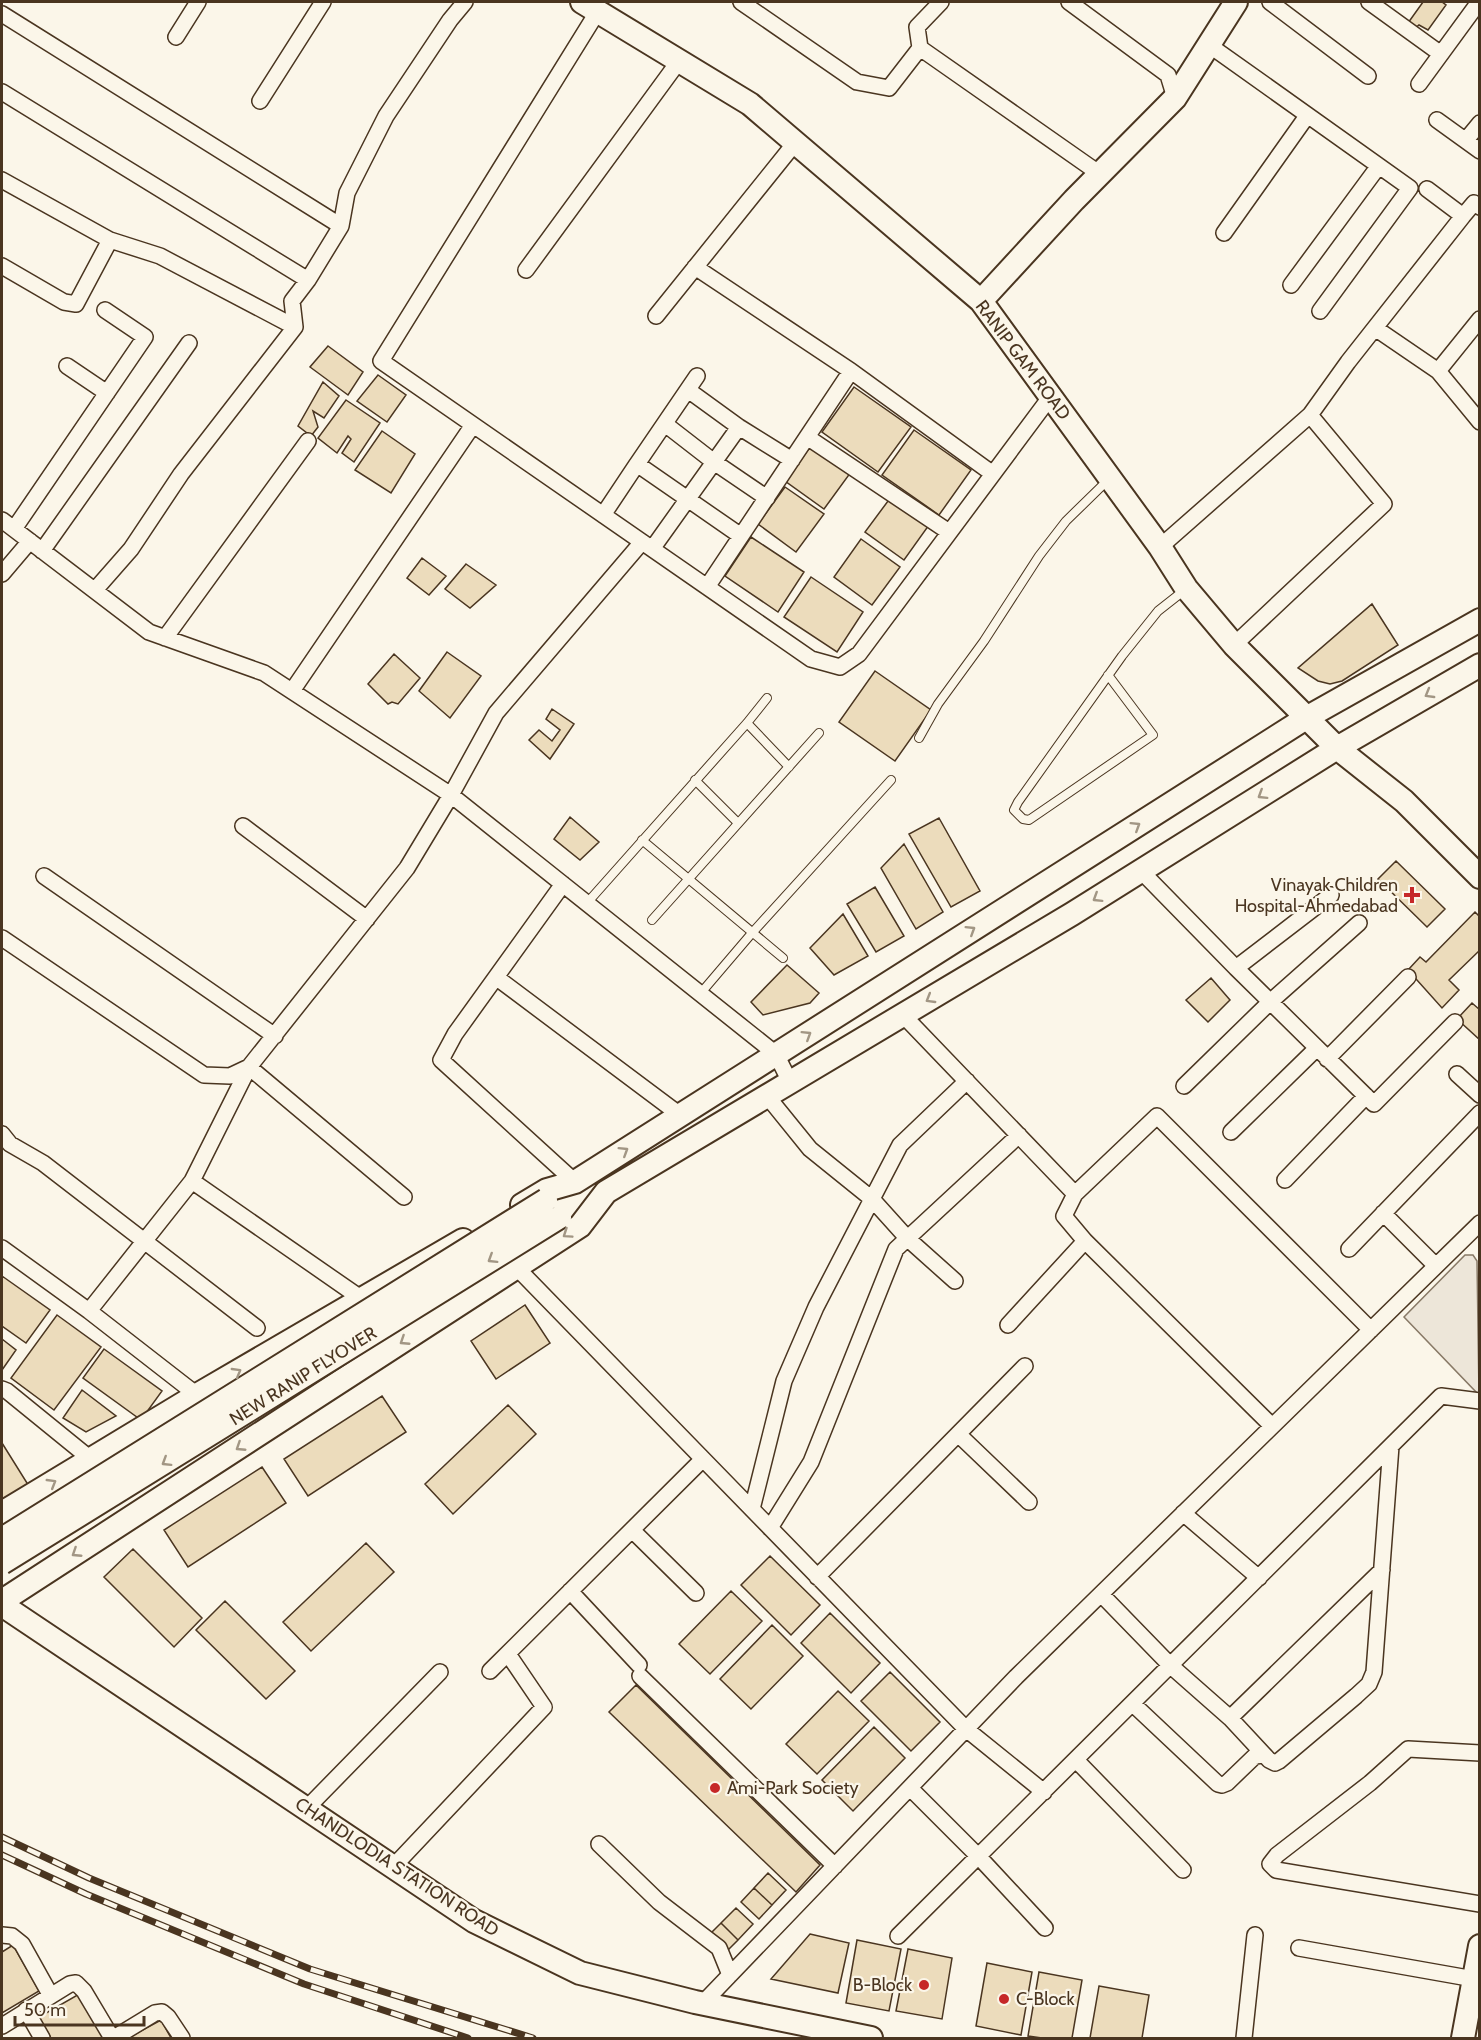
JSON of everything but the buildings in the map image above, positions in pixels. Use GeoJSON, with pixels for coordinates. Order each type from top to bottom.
{"type":"FeatureCollection","features":[{"type":"Feature","properties":{"kind":"street"},"geometry":{"type":"LineString","coordinates":[[176,36],[198,2]]}},
{"type":"Feature","properties":{"kind":"street"},"geometry":{"type":"LineString","coordinates":[[260,102],[322,2]]}},
{"type":"Feature","properties":{"kind":"street"},"geometry":{"type":"LineString","coordinates":[[95,590],[131,549],[181,474],[295,327],[292,301],[308,280],[341,226],[347,193],[386,116],[450,20],[465,2]]}},
{"type":"Feature","properties":{"kind":"street"},"geometry":{"type":"LineString","coordinates":[[744,2],[857,82],[889,88],[920,48],[917,27],[941,2]]}},
{"type":"Feature","properties":{"kind":"street"},"geometry":{"type":"LineString","coordinates":[[1069,2],[1168,75],[1175,98]]}},
{"type":"Feature","properties":{"kind":"street"},"geometry":{"type":"LineString","coordinates":[[981,301],[1175,98],[1236,2]]}},
{"type":"Feature","properties":{"kind":"street"},"geometry":{"type":"LineString","coordinates":[[1270,2],[1368,76]]}},
{"type":"Feature","properties":{"kind":"street"},"geometry":{"type":"LineString","coordinates":[[1369,2],[1441,54]]}},
{"type":"Feature","properties":{"kind":"street"},"geometry":{"type":"LineString","coordinates":[[1419,84],[1479,2]]}},
{"type":"Feature","properties":{"kind":"street"},"geometry":{"type":"LineString","coordinates":[[590,6],[381,362],[811,659],[840,667],[859,654],[1051,396]]}},
{"type":"Feature","properties":{"kind":"street","name":"RANIP GAM ROAD"},"geometry":{"type":"LineString","coordinates":[[590,6],[750,104],[981,301],[1160,547],[1186,588],[1234,645],[1305,718],[1337,748],[1404,801],[1479,877]]}},
{"type":"Feature","properties":{"kind":"street"},"geometry":{"type":"LineString","coordinates":[[2,14],[341,226]]}},
{"type":"Feature","properties":{"kind":"street"},"geometry":{"type":"LineString","coordinates":[[1209,45],[1410,188],[1320,311]]}},
{"type":"Feature","properties":{"kind":"street"},"geometry":{"type":"LineString","coordinates":[[920,48],[1100,174]]}},
{"type":"Feature","properties":{"kind":"street"},"geometry":{"type":"LineString","coordinates":[[526,270],[679,61]]}},
{"type":"Feature","properties":{"kind":"street"},"geometry":{"type":"LineString","coordinates":[[2,92],[308,280]]}},
{"type":"Feature","properties":{"kind":"street"},"geometry":{"type":"LineString","coordinates":[[1224,233],[1307,116]]}},
{"type":"Feature","properties":{"kind":"street"},"geometry":{"type":"LineString","coordinates":[[1437,120],[1479,151]]}},
{"type":"Feature","properties":{"kind":"street"},"geometry":{"type":"LineString","coordinates":[[1466,140],[1479,123]]}},
{"type":"Feature","properties":{"kind":"street"},"geometry":{"type":"LineString","coordinates":[[656,316],[795,143]]}},
{"type":"Feature","properties":{"kind":"street"},"geometry":{"type":"LineString","coordinates":[[1291,285],[1378,167]]}},
{"type":"Feature","properties":{"kind":"street"},"geometry":{"type":"LineString","coordinates":[[2,180],[110,240],[160,256],[295,327]]}},
{"type":"Feature","properties":{"kind":"street"},"geometry":{"type":"LineString","coordinates":[[1427,189],[1463,216]]}},
{"type":"Feature","properties":{"kind":"street"},"geometry":{"type":"LineString","coordinates":[[1160,547],[1310,415],[1463,216],[1474,203],[1479,207]]}},
{"type":"Feature","properties":{"kind":"street"},"geometry":{"type":"LineString","coordinates":[[2,266],[64,302],[76,304],[110,240]]}},
{"type":"Feature","properties":{"kind":"street"},"geometry":{"type":"LineString","coordinates":[[695,267],[851,371],[993,474]]}},
{"type":"Feature","properties":{"kind":"street"},"geometry":{"type":"LineString","coordinates":[[105,310],[145,337],[107,393],[8,524],[149,632],[264,674],[451,795],[776,1054],[790,1082]]}},
{"type":"Feature","properties":{"kind":"street"},"geometry":{"type":"LineString","coordinates":[[1438,371],[1479,319]]}},
{"type":"Feature","properties":{"kind":"street"},"geometry":{"type":"LineString","coordinates":[[1375,328],[1438,371],[1479,422]]}},
{"type":"Feature","properties":{"kind":"street"},"geometry":{"type":"LineString","coordinates":[[42,551],[189,343]]}},
{"type":"Feature","properties":{"kind":"street"},"geometry":{"type":"LineString","coordinates":[[67,366],[107,393]]}},
{"type":"Feature","properties":{"kind":"street"},"geometry":{"type":"LineString","coordinates":[[707,587],[851,371]]}},
{"type":"Feature","properties":{"kind":"street"},"geometry":{"type":"LineString","coordinates":[[603,515],[698,376]]}},
{"type":"Feature","properties":{"kind":"street"},"geometry":{"type":"LineString","coordinates":[[688,390],[739,427],[792,460]]}},
{"type":"Feature","properties":{"kind":"street"},"geometry":{"type":"LineString","coordinates":[[1234,645],[1384,504],[1310,415]]}},
{"type":"Feature","properties":{"kind":"street"},"geometry":{"type":"LineString","coordinates":[[665,424],[714,462],[767,498]]}},
{"type":"Feature","properties":{"kind":"street"},"geometry":{"type":"LineString","coordinates":[[292,691],[473,425]]}},
{"type":"Feature","properties":{"kind":"street"},"geometry":{"type":"LineString","coordinates":[[89,1311],[192,1181],[249,1067],[407,868],[451,795],[496,713],[687,500],[739,427]]}},
{"type":"Feature","properties":{"kind":"street"},"geometry":{"type":"LineString","coordinates":[[807,437],[949,532]]}},
{"type":"Feature","properties":{"kind":"street"},"geometry":{"type":"LineString","coordinates":[[165,638],[308,441]]}},
{"type":"Feature","properties":{"kind":"street"},"geometry":{"type":"LineString","coordinates":[[637,464],[741,536]]}},
{"type":"Feature","properties":{"kind":"street"},"geometry":{"type":"LineString","coordinates":[[2,574],[30,541]]}},
{"type":"Feature","properties":{"kind":"street","name":"NEW RANIP FLYOVER"},"geometry":{"type":"LineString","coordinates":[[2,1563],[553,1208],[575,1182],[1305,718],[1479,620]]}},
{"type":"Feature","properties":{"kind":"street","name":"NEW RANIP FLYOVER"},"geometry":{"type":"LineString","coordinates":[[2,1539],[553,1208],[606,1192],[903,1015],[1141,871],[1337,748],[1479,664]]}},
{"type":"Feature","properties":{"kind":"street"},"geometry":{"type":"LineString","coordinates":[[243,826],[367,919]]}},
{"type":"Feature","properties":{"kind":"street"},"geometry":{"type":"LineString","coordinates":[[1141,871],[1269,1003],[1374,1104],[1455,1022]]}},
{"type":"Feature","properties":{"kind":"street"},"geometry":{"type":"LineString","coordinates":[[44,876],[275,1036]]}},
{"type":"Feature","properties":{"kind":"street"},"geometry":{"type":"LineString","coordinates":[[563,884],[456,1034],[441,1060],[575,1182]]}},
{"type":"Feature","properties":{"kind":"street"},"geometry":{"type":"LineString","coordinates":[[1236,968],[1331,895]]}},
{"type":"Feature","properties":{"kind":"street"},"geometry":{"type":"LineString","coordinates":[[1184,1086],[1269,1003],[1359,922]]}},
{"type":"Feature","properties":{"kind":"street"},"geometry":{"type":"LineString","coordinates":[[2,938],[204,1075],[230,1076],[249,1067]]}},
{"type":"Feature","properties":{"kind":"street"},"geometry":{"type":"LineString","coordinates":[[1231,1132],[1408,976]]}},
{"type":"Feature","properties":{"kind":"street"},"geometry":{"type":"LineString","coordinates":[[496,978],[680,1115]]}},
{"type":"Feature","properties":{"kind":"street"},"geometry":{"type":"LineString","coordinates":[[903,1015],[1076,1194]]}},
{"type":"Feature","properties":{"kind":"street"},"geometry":{"type":"LineString","coordinates":[[249,1067],[404,1197]]}},
{"type":"Feature","properties":{"kind":"street"},"geometry":{"type":"LineString","coordinates":[[1457,1074],[1479,1095]]}},
{"type":"Feature","properties":{"kind":"street"},"geometry":{"type":"LineString","coordinates":[[752,1509],[784,1381],[816,1307],[900,1145],[967,1081]]}},
{"type":"Feature","properties":{"kind":"street"},"geometry":{"type":"LineString","coordinates":[[767,1096],[810,1149],[872,1199],[908,1239],[955,1281]]}},
{"type":"Feature","properties":{"kind":"street"},"geometry":{"type":"LineString","coordinates":[[1285,1180],[1366,1096]]}},
{"type":"Feature","properties":{"kind":"street"},"geometry":{"type":"LineString","coordinates":[[1349,1249],[1479,1113]]}},
{"type":"Feature","properties":{"kind":"street"},"geometry":{"type":"LineString","coordinates":[[1272,1426],[1085,1241],[1064,1216],[1076,1194],[1157,1116],[1371,1330]]}},
{"type":"Feature","properties":{"kind":"street"},"geometry":{"type":"LineString","coordinates":[[2,1134],[10,1144],[43,1163],[257,1328]]}},
{"type":"Feature","properties":{"kind":"street"},"geometry":{"type":"LineString","coordinates":[[770,1528],[811,1462],[896,1249],[1019,1135]]}},
{"type":"Feature","properties":{"kind":"street"},"geometry":{"type":"LineString","coordinates":[[192,1181],[362,1299]]}},
{"type":"Feature","properties":{"kind":"street"},"geometry":{"type":"LineString","coordinates":[[2,1513],[197,1395],[547,1190],[575,1182]]}},
{"type":"Feature","properties":{"kind":"street"},"geometry":{"type":"LineString","coordinates":[[2,1601],[580,1226],[606,1192]]}},
{"type":"Feature","properties":{"kind":"street"},"geometry":{"type":"LineString","coordinates":[[1383,1213],[1437,1266]]}},
{"type":"Feature","properties":{"kind":"street"},"geometry":{"type":"LineString","coordinates":[[703,2003],[966,1729],[1479,1223]]}},
{"type":"Feature","properties":{"kind":"street"},"geometry":{"type":"LineString","coordinates":[[1008,1325],[1085,1241]]}},
{"type":"Feature","properties":{"kind":"street"},"geometry":{"type":"LineString","coordinates":[[2,1248],[89,1311],[197,1395]]}},
{"type":"Feature","properties":{"kind":"street"},"geometry":{"type":"LineString","coordinates":[[517,1268],[966,1729],[1044,1792]]}},
{"type":"Feature","properties":{"kind":"street"},"geometry":{"type":"LineString","coordinates":[[817,1576],[1025,1366]]}},
{"type":"Feature","properties":{"kind":"street"},"geometry":{"type":"LineString","coordinates":[[2,1389],[92,1459],[144,1509]]}},
{"type":"Feature","properties":{"kind":"street"},"geometry":{"type":"LineString","coordinates":[[898,1936],[1442,1396],[1479,1401]]}},
{"type":"Feature","properties":{"kind":"street"},"geometry":{"type":"LineString","coordinates":[[958,1434],[1029,1502]]}},
{"type":"Feature","properties":{"kind":"street"},"geometry":{"type":"LineString","coordinates":[[1101,1594],[1171,1666],[1230,1718],[1264,1755],[1275,1763],[1279,1761],[1368,1684],[1374,1671],[1391,1446]]}},
{"type":"Feature","properties":{"kind":"street"},"geometry":{"type":"LineString","coordinates":[[490,1671],[703,1459]]}},
{"type":"Feature","properties":{"kind":"street"},"geometry":{"type":"LineString","coordinates":[[1183,1514],[1259,1578]]}},
{"type":"Feature","properties":{"kind":"street"},"geometry":{"type":"LineString","coordinates":[[632,1530],[696,1593]]}},
{"type":"Feature","properties":{"kind":"street"},"geometry":{"type":"LineString","coordinates":[[1230,1718],[1382,1570]]}},
{"type":"Feature","properties":{"kind":"street"},"geometry":{"type":"LineString","coordinates":[[570,1591],[640,1671],[835,1866]]}},
{"type":"Feature","properties":{"kind":"street","name":"CHANDLODIA STATION ROAD"},"geometry":{"type":"LineString","coordinates":[[2,1605],[474,1922],[580,1973],[703,2003],[871,2038]]}},
{"type":"Feature","properties":{"kind":"street"},"geometry":{"type":"LineString","coordinates":[[393,1867],[544,1707],[508,1654]]}},
{"type":"Feature","properties":{"kind":"street"},"geometry":{"type":"LineString","coordinates":[[306,1809],[440,1672]]}},
{"type":"Feature","properties":{"kind":"street"},"geometry":{"type":"LineString","coordinates":[[1133,1704],[1218,1784],[1227,1783],[1256,1756],[1264,1755]]}},
{"type":"Feature","properties":{"kind":"street"},"geometry":{"type":"LineString","coordinates":[[1479,1753],[1408,1749],[1270,1864],[1276,1869],[1479,1904]]}},
{"type":"Feature","properties":{"kind":"street"},"geometry":{"type":"LineString","coordinates":[[1076,1760],[1183,1870]]}},
{"type":"Feature","properties":{"kind":"street"},"geometry":{"type":"LineString","coordinates":[[910,1788],[1045,1928]]}},
{"type":"Feature","properties":{"kind":"street"},"geometry":{"type":"LineString","coordinates":[[599,1844],[659,1902],[718,1948],[730,1975]]}},
{"type":"Feature","properties":{"kind":"street"},"geometry":{"type":"LineString","coordinates":[[2,1935],[12,1936],[22,1944],[51,1995]]}},
{"type":"Feature","properties":{"kind":"street"},"geometry":{"type":"LineString","coordinates":[[1244,2038],[1255,1935]]}},
{"type":"Feature","properties":{"kind":"street"},"geometry":{"type":"LineString","coordinates":[[1463,2038],[1479,1946]]}},
{"type":"Feature","properties":{"kind":"street"},"geometry":{"type":"LineString","coordinates":[[1299,1948],[1474,1979]]}},
{"type":"Feature","properties":{"kind":"street"},"geometry":{"type":"LineString","coordinates":[[2,2026],[51,1995],[76,1983],[84,1991],[113,2038],[155,2013],[162,2012],[182,2038]]}},
{"type":"Feature","properties":{"kind":"street"},"geometry":{"type":"LineString","coordinates":[[26,2010],[42,2038]]}},
{"type":"Feature","properties":{"kind":"lane"},"geometry":{"type":"LineString","coordinates":[[919,738],[938,704],[984,641],[1039,556],[1066,521],[1110,478]]}},
{"type":"Feature","properties":{"kind":"lane"},"geometry":{"type":"LineString","coordinates":[[1108,675],[1153,735],[1029,820],[1023,819],[1014,810],[1018,802],[1108,675],[1158,611],[1186,588]]}},
{"type":"Feature","properties":{"kind":"lane"},"geometry":{"type":"LineString","coordinates":[[587,903],[767,698]]}},
{"type":"Feature","properties":{"kind":"lane"},"geometry":{"type":"LineString","coordinates":[[747,723],[789,767]]}},
{"type":"Feature","properties":{"kind":"lane"},"geometry":{"type":"LineString","coordinates":[[652,920],[819,733]]}},
{"type":"Feature","properties":{"kind":"lane"},"geometry":{"type":"LineString","coordinates":[[695,780],[738,823]]}},
{"type":"Feature","properties":{"kind":"lane"},"geometry":{"type":"LineString","coordinates":[[700,994],[752,933],[891,780]]}},
{"type":"Feature","properties":{"kind":"lane"},"geometry":{"type":"LineString","coordinates":[[642,840],[783,958]]}},
{"type":"Feature","properties":{"kind":"shaded area"},"geometry":{"type":"Polygon","coordinates":[[[1465,1255],[1473,1255],[1477,1261],[1479,1395],[1404,1317],[1465,1255]]]}},
{"type":"Feature","properties":{"kind":"railway"},"geometry":{"type":"LineString","coordinates":[[2,1837],[89,1878],[310,1969],[533,2038]]}},
{"type":"Feature","properties":{"kind":"railway"},"geometry":{"type":"LineString","coordinates":[[2,1855],[86,1894],[304,1984],[468,2038]]}},
{"type":"Feature","properties":{"kind":"place","name":"Vinayak Children Hospital-Ahmedabad"},"geometry":{"type":"Point","coordinates":[1412,895]}},
{"type":"Feature","properties":{"kind":"place","name":"Ami-Park Society"},"geometry":{"type":"Point","coordinates":[715,1788]}},
{"type":"Feature","properties":{"kind":"place","name":"B-Block"},"geometry":{"type":"Point","coordinates":[924,1985]}},
{"type":"Feature","properties":{"kind":"place","name":"C-Block"},"geometry":{"type":"Point","coordinates":[1004,1999]}}]}
